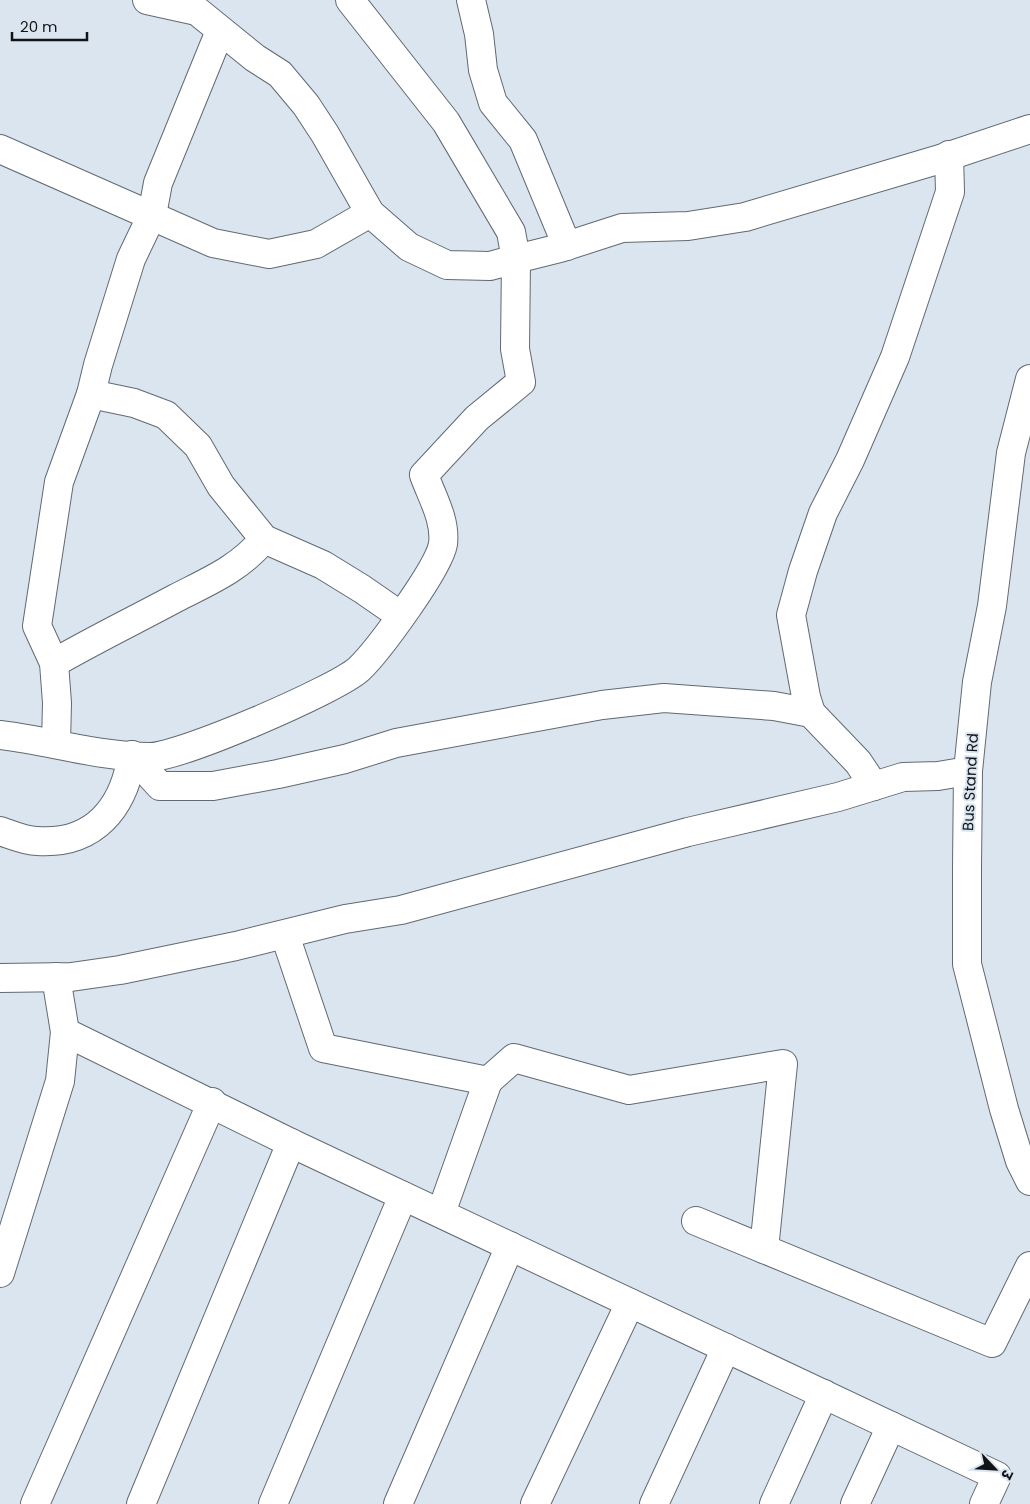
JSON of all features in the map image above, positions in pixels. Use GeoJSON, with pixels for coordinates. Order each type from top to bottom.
{"type":"FeatureCollection","features":[{"type":"Feature","properties":{"kind":"street"},"geometry":{"type":"LineString","coordinates":[[147,0],[197,11],[255,58],[280,74],[306,105],[326,134],[370,213],[409,247],[447,265],[490,266],[567,246],[622,228],[688,226],[746,217],[1030,129]]}},
{"type":"Feature","properties":{"kind":"street"},"geometry":{"type":"LineString","coordinates":[[0,735],[152,757],[188,747],[329,688],[358,670],[385,639],[401,616],[430,572],[443,544],[440,515],[424,475],[477,418],[521,382],[515,349],[516,259],[512,232],[446,122],[350,0]]}},
{"type":"Feature","properties":{"kind":"street"},"geometry":{"type":"LineString","coordinates":[[471,0],[479,34],[483,70],[494,103],[523,140],[567,246]]}},
{"type":"Feature","properties":{"kind":"street"},"geometry":{"type":"LineString","coordinates":[[56,744],[57,703],[54,664],[37,626],[59,482],[92,394],[98,366],[132,259],[152,216],[158,183],[220,31]]}},
{"type":"Feature","properties":{"kind":"street"},"geometry":{"type":"LineString","coordinates":[[0,149],[213,243],[269,254],[316,244],[370,213]]}},
{"type":"Feature","properties":{"kind":"street"},"geometry":{"type":"LineString","coordinates":[[874,786],[858,762],[811,713],[806,697],[791,615],[803,571],[823,513],[850,460],[898,348],[950,192],[949,155]]}},
{"type":"Feature","properties":{"kind":"street","name":"Bus Stand Rd"},"geometry":{"type":"LineString","coordinates":[[1030,379],[1011,453],[992,606],[977,682],[968,770],[967,964],[1004,1109],[1020,1161],[1030,1181]]}},
{"type":"Feature","properties":{"kind":"street"},"geometry":{"type":"LineString","coordinates":[[92,394],[134,403],[166,415],[198,446],[222,486],[264,539],[323,565],[401,616]]}},
{"type":"Feature","properties":{"kind":"street"},"geometry":{"type":"LineString","coordinates":[[54,664],[100,637],[216,578],[249,556],[264,539]]}},
{"type":"Feature","properties":{"kind":"street"},"geometry":{"type":"LineString","coordinates":[[115,805],[160,786],[213,786],[278,774],[345,758],[396,743],[602,705],[664,698],[774,706],[811,713]]}},
{"type":"Feature","properties":{"kind":"street"},"geometry":{"type":"LineString","coordinates":[[132,755],[160,786]]}},
{"type":"Feature","properties":{"kind":"street"},"geometry":{"type":"LineString","coordinates":[[0,831],[37,841],[69,839],[94,829],[115,805],[129,775],[132,755]]}},
{"type":"Feature","properties":{"kind":"street"},"geometry":{"type":"LineString","coordinates":[[0,978],[56,977],[120,970],[285,935],[345,919],[401,910],[688,832],[838,797],[903,777],[938,776],[968,770]]}},
{"type":"Feature","properties":{"kind":"street"},"geometry":{"type":"LineString","coordinates":[[285,935],[323,1048],[488,1081]]}},
{"type":"Feature","properties":{"kind":"street"},"geometry":{"type":"LineString","coordinates":[[0,1273],[60,1081],[65,1032],[56,977]]}},
{"type":"Feature","properties":{"kind":"street"},"geometry":{"type":"LineString","coordinates":[[65,1032],[212,1102],[291,1143],[997,1476],[984,1504]]}},
{"type":"Feature","properties":{"kind":"street"},"geometry":{"type":"LineString","coordinates":[[441,1213],[488,1081],[514,1058],[629,1090],[783,1064],[764,1249]]}},
{"type":"Feature","properties":{"kind":"street"},"geometry":{"type":"LineString","coordinates":[[35,1504],[212,1102]]}},
{"type":"Feature","properties":{"kind":"street"},"geometry":{"type":"LineString","coordinates":[[141,1504],[291,1143]]}},
{"type":"Feature","properties":{"kind":"street"},"geometry":{"type":"LineString","coordinates":[[273,1504],[403,1196]]}},
{"type":"Feature","properties":{"kind":"street"},"geometry":{"type":"LineString","coordinates":[[696,1222],[992,1343],[1030,1266]]}},
{"type":"Feature","properties":{"kind":"street"},"geometry":{"type":"LineString","coordinates":[[398,1504],[510,1246]]}},
{"type":"Feature","properties":{"kind":"street"},"geometry":{"type":"LineString","coordinates":[[535,1504],[630,1303]]}},
{"type":"Feature","properties":{"kind":"street"},"geometry":{"type":"LineString","coordinates":[[654,1504],[726,1348]]}},
{"type":"Feature","properties":{"kind":"street"},"geometry":{"type":"LineString","coordinates":[[774,1504],[824,1394]]}},
{"type":"Feature","properties":{"kind":"street"},"geometry":{"type":"LineString","coordinates":[[855,1504],[892,1426]]}}]}
